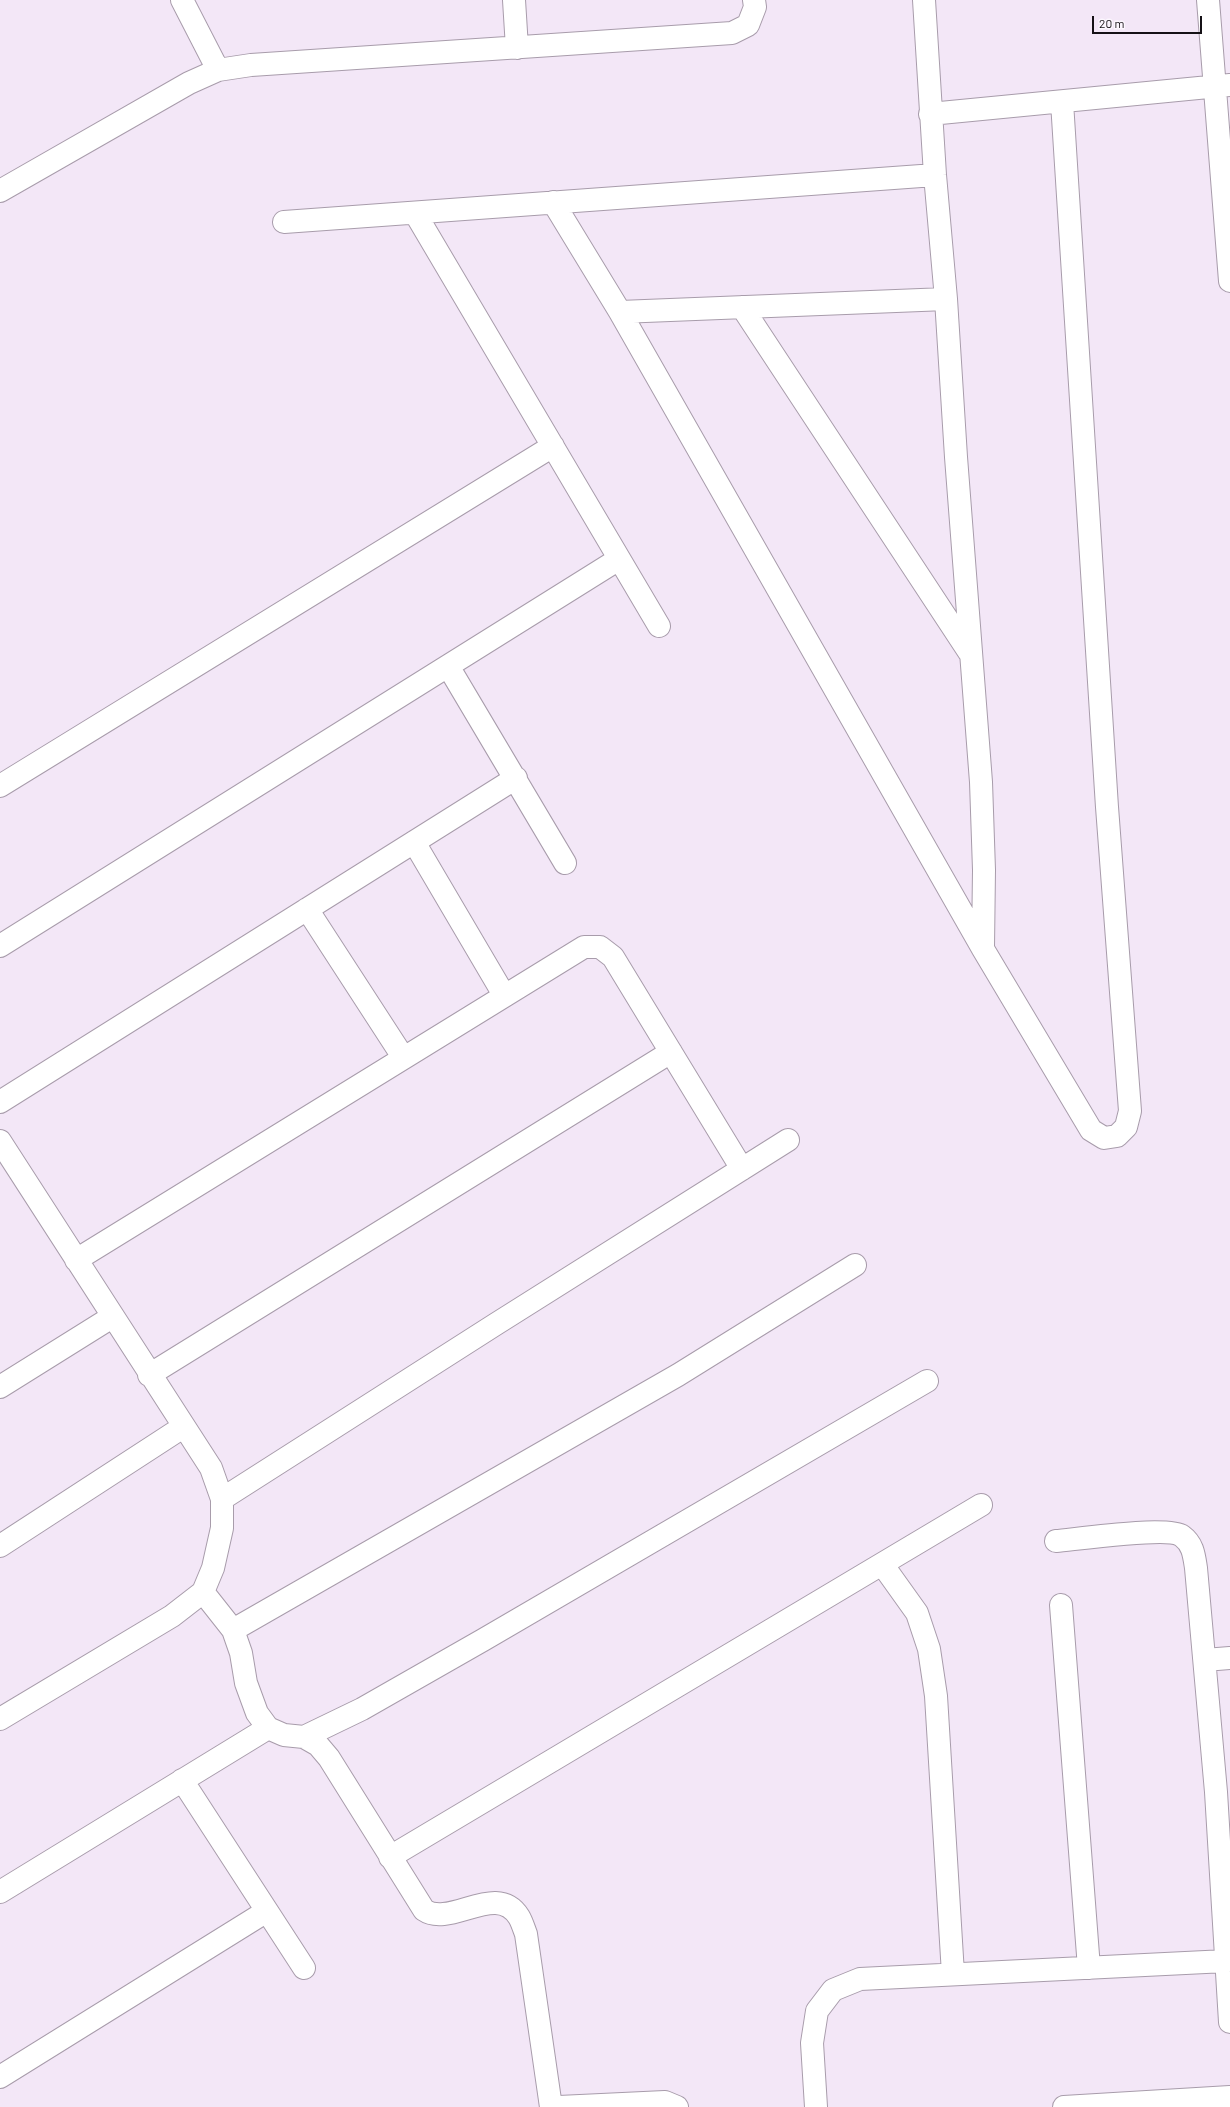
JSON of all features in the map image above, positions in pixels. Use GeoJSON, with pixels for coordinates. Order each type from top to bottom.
{"type":"FeatureCollection","features":[{"type":"Feature","properties":{"kind":"street"},"geometry":{"type":"LineString","coordinates":[[182,0],[218,70]]}},
{"type":"Feature","properties":{"kind":"street"},"geometry":{"type":"LineString","coordinates":[[514,0],[517,48]]}},
{"type":"Feature","properties":{"kind":"street"},"geometry":{"type":"LineString","coordinates":[[0,191],[189,83],[218,70],[251,65],[732,33],[748,25],[755,7],[754,0]]}},
{"type":"Feature","properties":{"kind":"street"},"geometry":{"type":"LineString","coordinates":[[924,0],[930,114],[946,298],[970,653],[981,782],[984,870],[982,949]]}},
{"type":"Feature","properties":{"kind":"street"},"geometry":{"type":"LineString","coordinates":[[1208,0],[1222,86],[1230,281]]}},
{"type":"Feature","properties":{"kind":"street"},"geometry":{"type":"LineString","coordinates":[[930,114],[1222,86]]}},
{"type":"Feature","properties":{"kind":"street"},"geometry":{"type":"LineString","coordinates":[[553,202],[620,312],[982,949],[1091,1130],[1104,1138],[1118,1136],[1126,1127],[1130,1111],[1104,775],[1062,102]]}},
{"type":"Feature","properties":{"kind":"street"},"geometry":{"type":"LineString","coordinates":[[284,222],[935,175]]}},
{"type":"Feature","properties":{"kind":"street"},"geometry":{"type":"LineString","coordinates":[[415,213],[658,626]]}},
{"type":"Feature","properties":{"kind":"street"},"geometry":{"type":"LineString","coordinates":[[620,312],[946,298]]}},
{"type":"Feature","properties":{"kind":"street"},"geometry":{"type":"LineString","coordinates":[[742,307],[970,653]]}},
{"type":"Feature","properties":{"kind":"street"},"geometry":{"type":"LineString","coordinates":[[0,786],[553,446]]}},
{"type":"Feature","properties":{"kind":"street"},"geometry":{"type":"LineString","coordinates":[[0,946],[619,559]]}},
{"type":"Feature","properties":{"kind":"street"},"geometry":{"type":"LineString","coordinates":[[448,666],[516,778],[565,863]]}},
{"type":"Feature","properties":{"kind":"street"},"geometry":{"type":"LineString","coordinates":[[0,1102],[516,778]]}},
{"type":"Feature","properties":{"kind":"street"},"geometry":{"type":"LineString","coordinates":[[414,842],[504,995]]}},
{"type":"Feature","properties":{"kind":"street"},"geometry":{"type":"LineString","coordinates":[[307,909],[403,1058]]}},
{"type":"Feature","properties":{"kind":"street"},"geometry":{"type":"LineString","coordinates":[[76,1260],[584,947],[600,947],[613,957],[742,1169]]}},
{"type":"Feature","properties":{"kind":"street"},"geometry":{"type":"LineString","coordinates":[[149,1375],[671,1052]]}},
{"type":"Feature","properties":{"kind":"street"},"geometry":{"type":"LineString","coordinates":[[222,1499],[788,1140]]}},
{"type":"Feature","properties":{"kind":"street"},"geometry":{"type":"LineString","coordinates":[[0,1141],[149,1375],[211,1468],[222,1499],[222,1528],[213,1568],[203,1592],[172,1616],[0,1719]]}},
{"type":"Feature","properties":{"kind":"street"},"geometry":{"type":"LineString","coordinates":[[233,1630],[678,1375],[856,1265]]}},
{"type":"Feature","properties":{"kind":"street"},"geometry":{"type":"LineString","coordinates":[[0,1387],[112,1317]]}},
{"type":"Feature","properties":{"kind":"street"},"geometry":{"type":"LineString","coordinates":[[304,1737],[362,1709],[483,1640],[927,1381]]}},
{"type":"Feature","properties":{"kind":"street"},"geometry":{"type":"LineString","coordinates":[[0,1546],[183,1427]]}},
{"type":"Feature","properties":{"kind":"street"},"geometry":{"type":"LineString","coordinates":[[390,1857],[981,1506]]}},
{"type":"Feature","properties":{"kind":"street"},"geometry":{"type":"LineString","coordinates":[[1056,1541],[1162,1532],[1181,1535],[1192,1547],[1196,1568],[1205,1660],[1223,1792],[1226,1961],[1230,2022]]}},
{"type":"Feature","properties":{"kind":"street"},"geometry":{"type":"LineString","coordinates":[[882,1564],[917,1613],[929,1649],[936,1696],[953,1974]]}},
{"type":"Feature","properties":{"kind":"street"},"geometry":{"type":"LineString","coordinates":[[203,1592],[233,1630],[241,1653],[246,1683],[257,1712],[268,1728],[284,1735],[304,1737],[318,1745],[329,1758],[424,1910],[431,1915],[490,1903],[507,1905],[519,1916],[526,1934],[551,2107]]}},
{"type":"Feature","properties":{"kind":"street"},"geometry":{"type":"LineString","coordinates":[[1061,1605],[1089,1968]]}},
{"type":"Feature","properties":{"kind":"street"},"geometry":{"type":"LineString","coordinates":[[1205,1660],[1230,1658]]}},
{"type":"Feature","properties":{"kind":"street"},"geometry":{"type":"LineString","coordinates":[[0,1892],[268,1728]]}},
{"type":"Feature","properties":{"kind":"street"},"geometry":{"type":"LineString","coordinates":[[182,1780],[304,1968]]}},
{"type":"Feature","properties":{"kind":"street"},"geometry":{"type":"LineString","coordinates":[[0,2078],[267,1911]]}},
{"type":"Feature","properties":{"kind":"street"},"geometry":{"type":"LineString","coordinates":[[816,2107],[812,2043],[817,2010],[833,1990],[860,1979],[1226,1961]]}},
{"type":"Feature","properties":{"kind":"street"},"geometry":{"type":"LineString","coordinates":[[1064,2107],[1230,2097]]}},
{"type":"Feature","properties":{"kind":"street"},"geometry":{"type":"LineString","coordinates":[[559,2107],[665,2102],[677,2107]]}}]}
